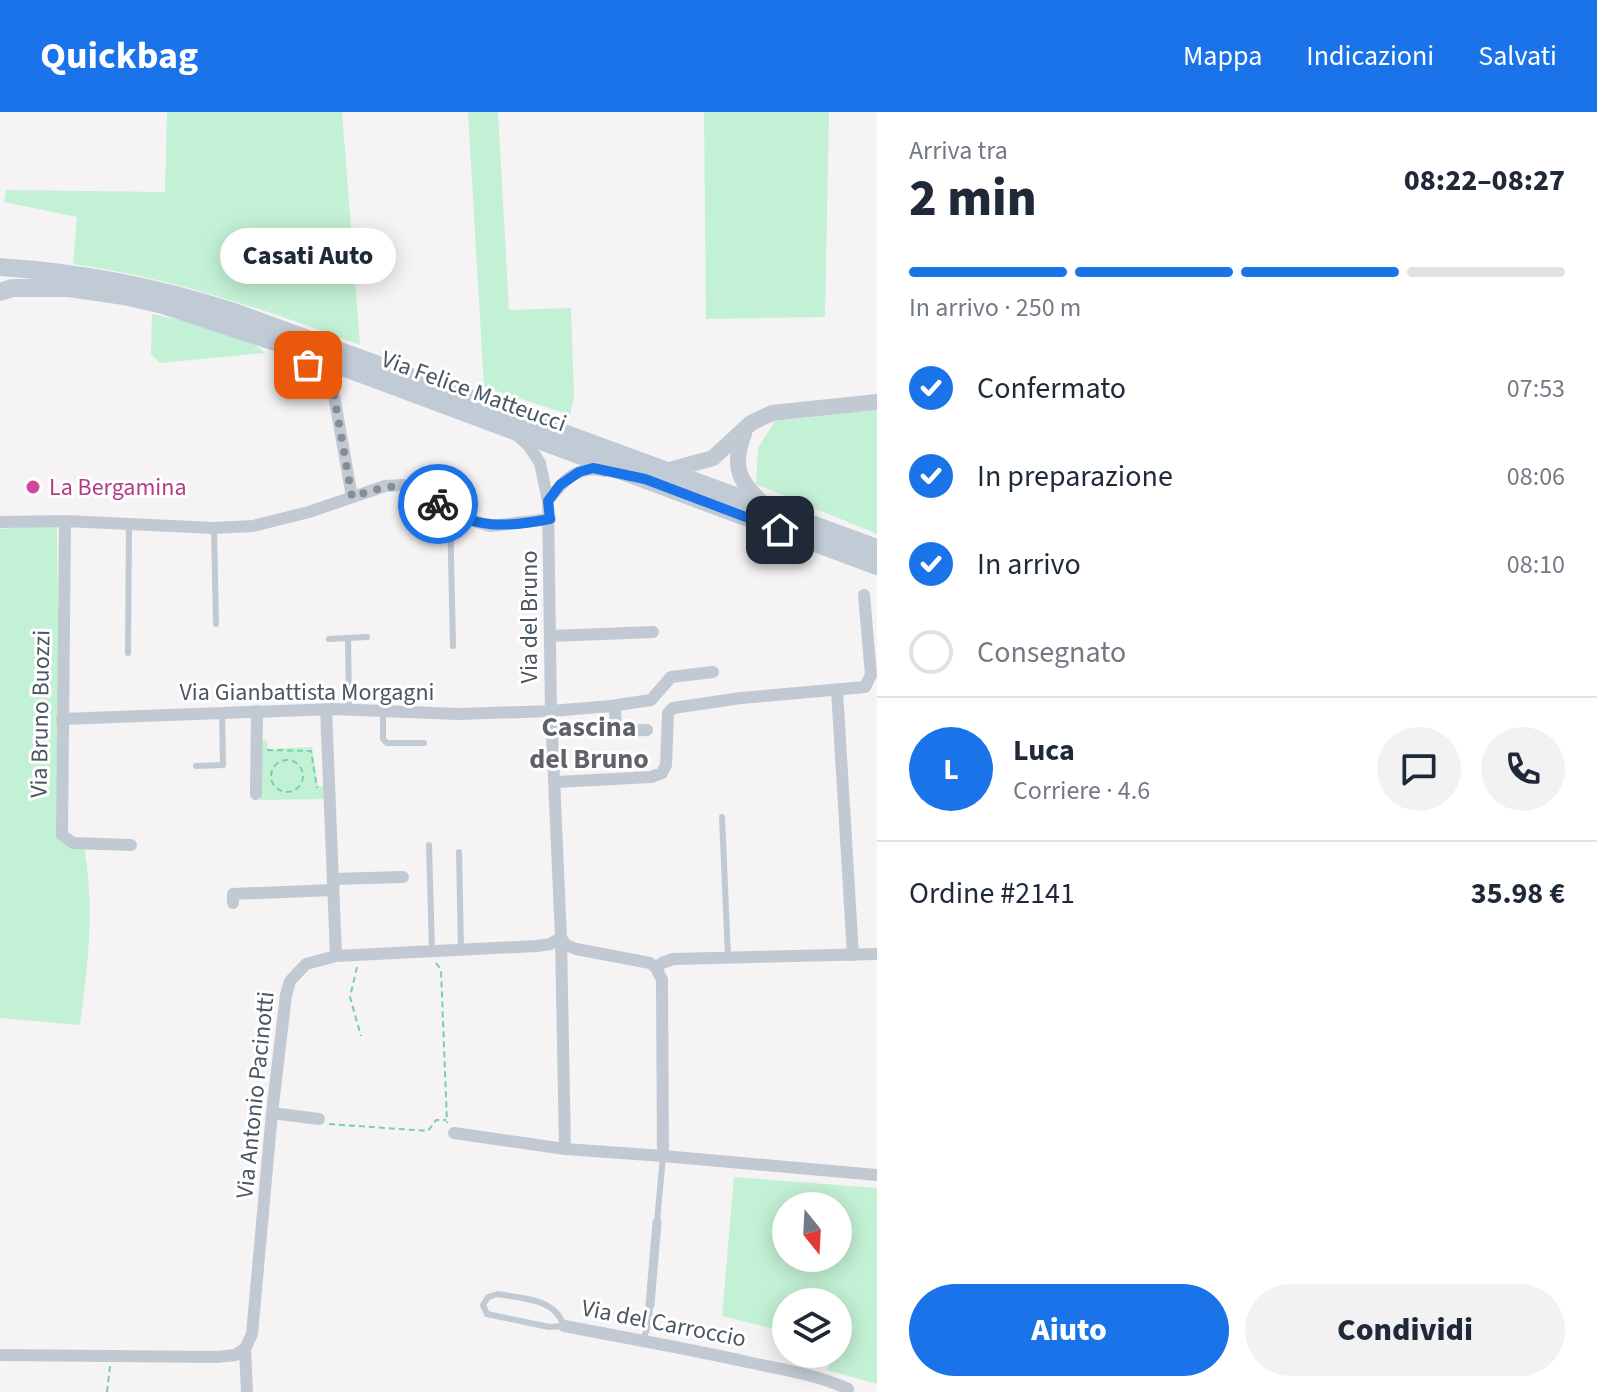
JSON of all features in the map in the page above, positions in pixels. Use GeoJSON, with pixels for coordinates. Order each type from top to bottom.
{"type":"FeatureCollection","features":[{"type":"Feature","properties":{"kind":"main road","name":"Via Felice Matteucci"},"geometry":{"type":"LineString","coordinates":[[0,267],[68,272],[170,292],[288,331],[877,548]]}},
{"type":"Feature","properties":{"kind":"main road","name":"Via Felice Matteucci"},"geometry":{"type":"LineString","coordinates":[[0,292],[12,288],[69,288],[112,293],[163,305],[281,344],[877,566]]}},
{"type":"Feature","properties":{"kind":"street"},"geometry":{"type":"LineString","coordinates":[[281,344],[308,365],[325,373],[332,384],[352,497]]}},
{"type":"Feature","properties":{"kind":"street"},"geometry":{"type":"LineString","coordinates":[[666,471],[713,458],[751,423],[772,413],[877,402]]}},
{"type":"Feature","properties":{"kind":"street"},"geometry":{"type":"LineString","coordinates":[[751,423],[737,452],[737,468],[743,482],[765,505]]}},
{"type":"Feature","properties":{"kind":"street","name":"Via del Bruno"},"geometry":{"type":"LineString","coordinates":[[512,431],[529,446],[540,463],[550,519],[551,711],[561,938],[565,1149]]}},
{"type":"Feature","properties":{"kind":"street"},"geometry":{"type":"LineString","coordinates":[[548,501],[567,478],[593,468],[645,479]]}},
{"type":"Feature","properties":{"kind":"street"},"geometry":{"type":"LineString","coordinates":[[0,522],[65,521],[214,528],[253,526],[385,486],[403,485],[420,491],[450,513],[490,526],[550,519]]}},
{"type":"Feature","properties":{"kind":"street","name":"Via Bruno Buozzi"},"geometry":{"type":"LineString","coordinates":[[65,521],[62,835],[73,843],[131,845]]}},
{"type":"Feature","properties":{"kind":"street"},"geometry":{"type":"LineString","coordinates":[[556,782],[651,777],[662,773],[667,756],[668,713],[673,708],[741,698],[865,687],[871,679],[864,595]]}},
{"type":"Feature","properties":{"kind":"street"},"geometry":{"type":"LineString","coordinates":[[551,636],[653,632]]}},
{"type":"Feature","properties":{"kind":"street","name":"Via Gianbattista Morgagni"},"geometry":{"type":"LineString","coordinates":[[62,719],[326,709],[458,714],[551,711],[651,700],[671,677],[713,672]]}},
{"type":"Feature","properties":{"kind":"street"},"geometry":{"type":"LineString","coordinates":[[837,690],[853,955]]}},
{"type":"Feature","properties":{"kind":"street"},"geometry":{"type":"LineString","coordinates":[[611,706],[615,711],[616,728],[621,731],[647,730]]}},
{"type":"Feature","properties":{"kind":"street"},"geometry":{"type":"LineString","coordinates":[[326,709],[336,956]]}},
{"type":"Feature","properties":{"kind":"street"},"geometry":{"type":"LineString","coordinates":[[256,794],[257,711]]}},
{"type":"Feature","properties":{"kind":"street"},"geometry":{"type":"LineString","coordinates":[[233,903],[233,894],[403,877]]}},
{"type":"Feature","properties":{"kind":"street"},"geometry":{"type":"LineString","coordinates":[[561,938],[566,945],[576,949],[650,963],[662,980],[663,1156]]}},
{"type":"Feature","properties":{"kind":"street","name":"Via Antonio Pacinotti"},"geometry":{"type":"LineString","coordinates":[[247,1392],[245,1349],[252,1334],[272,1113],[290,981],[306,964],[336,956],[537,946],[561,938]]}},
{"type":"Feature","properties":{"kind":"street"},"geometry":{"type":"LineString","coordinates":[[656,968],[673,959],[877,954]]}},
{"type":"Feature","properties":{"kind":"street"},"geometry":{"type":"LineString","coordinates":[[272,1113],[319,1119]]}},
{"type":"Feature","properties":{"kind":"street"},"geometry":{"type":"LineString","coordinates":[[454,1133],[565,1149],[877,1175]]}},
{"type":"Feature","properties":{"kind":"street"},"geometry":{"type":"LineString","coordinates":[[650,1305],[657,1222]]}},
{"type":"Feature","properties":{"kind":"street","name":"Via del Carroccio"},"geometry":{"type":"LineString","coordinates":[[564,1326],[803,1375],[848,1391]]}},
{"type":"Feature","properties":{"kind":"street"},"geometry":{"type":"LineString","coordinates":[[0,1355],[217,1357],[235,1355],[245,1349]]}},
{"type":"Feature","properties":{"kind":"lane"},"geometry":{"type":"LineString","coordinates":[[450,513],[453,646]]}},
{"type":"Feature","properties":{"kind":"lane"},"geometry":{"type":"LineString","coordinates":[[128,653],[129,524]]}},
{"type":"Feature","properties":{"kind":"lane"},"geometry":{"type":"LineString","coordinates":[[214,528],[216,624]]}},
{"type":"Feature","properties":{"kind":"lane"},"geometry":{"type":"LineString","coordinates":[[329,639],[367,637]]}},
{"type":"Feature","properties":{"kind":"lane"},"geometry":{"type":"LineString","coordinates":[[348,638],[349,709]]}},
{"type":"Feature","properties":{"kind":"lane"},"geometry":{"type":"LineString","coordinates":[[196,766],[223,765],[222,712]]}},
{"type":"Feature","properties":{"kind":"lane"},"geometry":{"type":"LineString","coordinates":[[383,713],[383,739],[387,743],[424,743]]}},
{"type":"Feature","properties":{"kind":"lane"},"geometry":{"type":"LineString","coordinates":[[722,817],[728,957]]}},
{"type":"Feature","properties":{"kind":"lane"},"geometry":{"type":"LineString","coordinates":[[429,845],[432,951]]}},
{"type":"Feature","properties":{"kind":"lane"},"geometry":{"type":"LineString","coordinates":[[459,852],[461,950]]}},
{"type":"Feature","properties":{"kind":"lane"},"geometry":{"type":"LineString","coordinates":[[657,1222],[663,1156]]}},
{"type":"Feature","properties":{"kind":"lane"},"geometry":{"type":"LineString","coordinates":[[498,1294],[549,1304],[561,1317],[564,1326],[549,1327],[487,1314],[483,1305],[488,1297],[498,1294]]}},
{"type":"Feature","properties":{"kind":"lane"},"geometry":{"type":"LineString","coordinates":[[643,1341],[649,1323],[650,1305]]}},
{"type":"Feature","properties":{"kind":"path"},"geometry":{"type":"LineString","coordinates":[[267,751],[311,751],[319,792],[331,796]]}},
{"type":"Feature","properties":{"kind":"path"},"geometry":{"type":"LineString","coordinates":[[286,751],[287,760]]}},
{"type":"Feature","properties":{"kind":"path"},"geometry":{"type":"LineString","coordinates":[[287,760],[298,764],[303,774],[301,784],[289,792],[279,790],[271,779],[275,766],[287,760]]}},
{"type":"Feature","properties":{"kind":"path"},"geometry":{"type":"LineString","coordinates":[[432,951],[433,959],[441,970],[448,1134],[454,1133]]}},
{"type":"Feature","properties":{"kind":"path"},"geometry":{"type":"LineString","coordinates":[[358,965],[350,997],[361,1036]]}},
{"type":"Feature","properties":{"kind":"path"},"geometry":{"type":"LineString","coordinates":[[319,1119],[326,1123],[428,1131],[436,1120],[447,1119]]}},
{"type":"Feature","properties":{"kind":"path"},"geometry":{"type":"LineString","coordinates":[[107,1392],[111,1357]]}},
{"type":"Feature","properties":{"kind":"green space"},"geometry":{"type":"Polygon","coordinates":[[[167,112],[342,112],[360,345],[219,297],[147,278],[73,264],[77,217],[4,202],[6,190],[165,192],[167,112]]]}},
{"type":"Feature","properties":{"kind":"green space"},"geometry":{"type":"Polygon","coordinates":[[[468,112],[498,112],[509,310],[571,308],[574,397],[570,415],[484,387],[468,112]]]}},
{"type":"Feature","properties":{"kind":"green space"},"geometry":{"type":"Polygon","coordinates":[[[704,112],[829,112],[825,317],[706,319],[704,112]]]}},
{"type":"Feature","properties":{"kind":"green space"},"geometry":{"type":"Polygon","coordinates":[[[152,314],[228,332],[265,353],[160,363],[151,354],[152,314]]]}},
{"type":"Feature","properties":{"kind":"green space"},"geometry":{"type":"Polygon","coordinates":[[[877,410],[877,534],[756,484],[758,448],[775,421],[877,410]]]}},
{"type":"Feature","properties":{"kind":"green space"},"geometry":{"type":"Polygon","coordinates":[[[57,523],[60,837],[84,847],[89,892],[88,958],[80,1025],[0,1018],[0,529],[57,523]]]}},
{"type":"Feature","properties":{"kind":"green space"},"geometry":{"type":"Polygon","coordinates":[[[267,740],[268,749],[312,747],[318,786],[326,786],[327,799],[260,800],[261,742],[267,740]]]}},
{"type":"Feature","properties":{"kind":"green space"},"geometry":{"type":"Polygon","coordinates":[[[734,1177],[877,1188],[877,1384],[827,1370],[852,1368],[852,1288],[772,1288],[772,1328],[722,1316],[734,1177]]]}},
{"type":"Feature","properties":{"kind":"way so far"},"geometry":{"type":"LineString","coordinates":[[308,365],[325,373],[332,384],[352,497],[385,486],[403,485],[420,491],[438,504]]}},
{"type":"Feature","properties":{"kind":"place","name":"Casati Auto"},"geometry":{"type":"Point","coordinates":[308,365]}},
{"type":"Feature","properties":{"kind":"place","name":"La Bergamina"},"geometry":{"type":"Point","coordinates":[33,487]}},
{"type":"Feature","properties":{"kind":"district","name":"Cascina del Bruno"},"geometry":{"type":"Point","coordinates":[589,742]}},
{"type":"Feature","properties":{"kind":"route"},"geometry":{"type":"LineString","coordinates":[[438,504],[450,513],[490,526],[550,519],[548,501],[560,485],[567,478],[593,468],[645,479],[780,530]]}}]}
